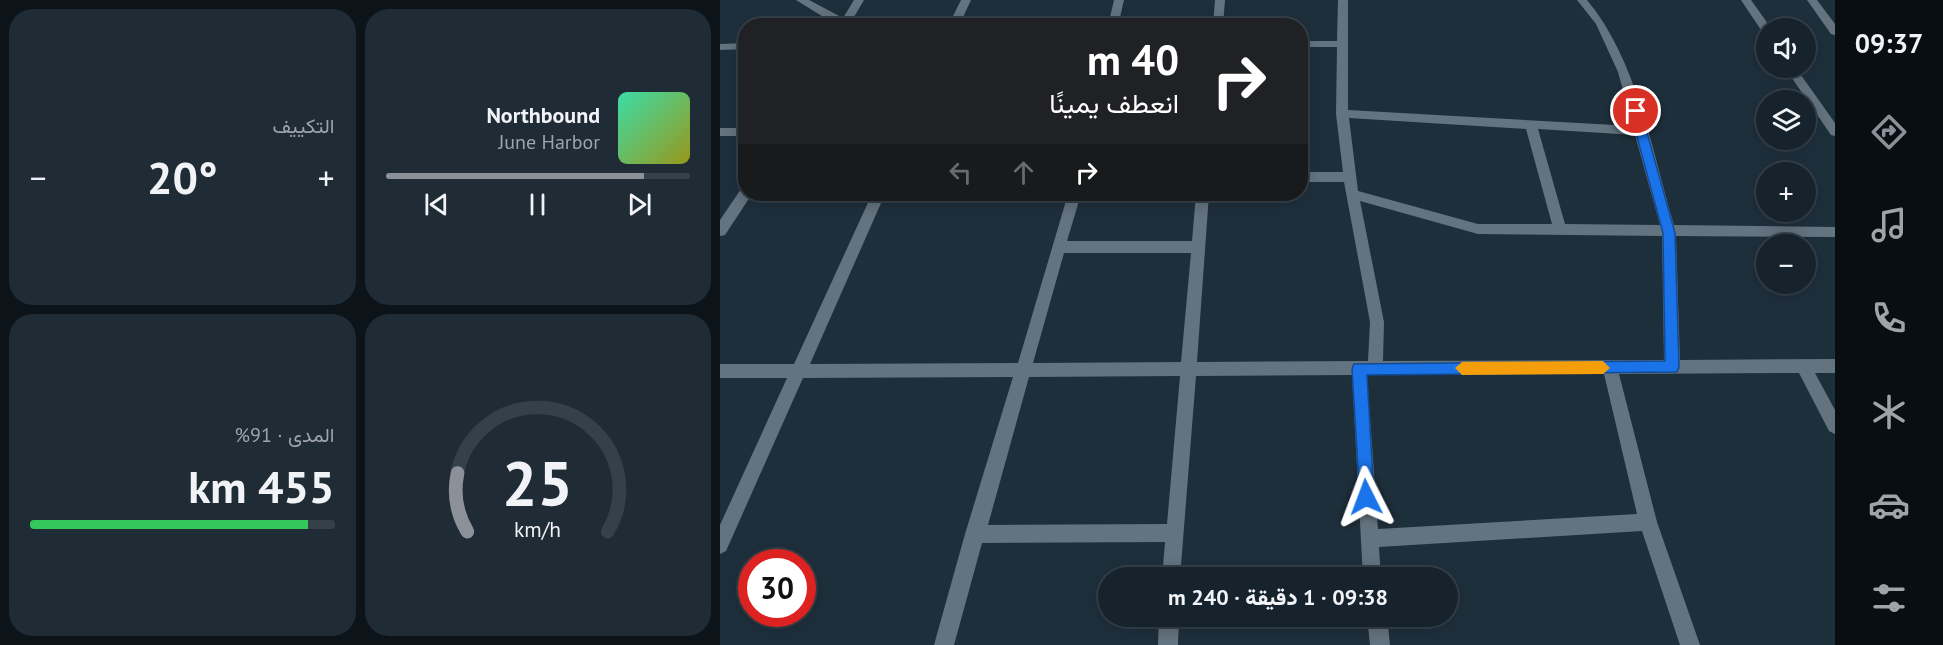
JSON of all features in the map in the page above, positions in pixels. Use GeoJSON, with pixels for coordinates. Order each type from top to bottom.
{"type":"FeatureCollection","features":[{"type":"Feature","properties":{"kind":"street"},"geometry":{"type":"LineString","coordinates":[[801,0],[835,18]]}},
{"type":"Feature","properties":{"kind":"street"},"geometry":{"type":"LineString","coordinates":[[849,18],[859,0]]}},
{"type":"Feature","properties":{"kind":"street"},"geometry":{"type":"LineString","coordinates":[[957,18],[966,0]]}},
{"type":"Feature","properties":{"kind":"street"},"geometry":{"type":"LineString","coordinates":[[1115,18],[1119,0]]}},
{"type":"Feature","properties":{"kind":"street"},"geometry":{"type":"LineString","coordinates":[[1219,18],[1220,0]]}},
{"type":"Feature","properties":{"kind":"street"},"geometry":{"type":"LineString","coordinates":[[1343,0],[1342,114],[1352,194],[1377,322],[1367,369],[1368,539],[1371,567]]}},
{"type":"Feature","properties":{"kind":"street"},"geometry":{"type":"LineString","coordinates":[[1582,0],[1601,23],[1624,72],[1669,233],[1672,367]]}},
{"type":"Feature","properties":{"kind":"street"},"geometry":{"type":"LineString","coordinates":[[1746,0],[1758,18]]}},
{"type":"Feature","properties":{"kind":"street"},"geometry":{"type":"LineString","coordinates":[[1812,0],[1835,32]]}},
{"type":"Feature","properties":{"kind":"street"},"geometry":{"type":"LineString","coordinates":[[1308,44],[1342,44]]}},
{"type":"Feature","properties":{"kind":"street"},"geometry":{"type":"LineString","coordinates":[[720,47],[738,46]]}},
{"type":"Feature","properties":{"kind":"street"},"geometry":{"type":"LineString","coordinates":[[1798,78],[1834,128]]}},
{"type":"Feature","properties":{"kind":"street"},"geometry":{"type":"LineString","coordinates":[[1342,114],[1641,131]]}},
{"type":"Feature","properties":{"kind":"street"},"geometry":{"type":"LineString","coordinates":[[1531,125],[1560,230]]}},
{"type":"Feature","properties":{"kind":"street"},"geometry":{"type":"LineString","coordinates":[[720,132],[738,132]]}},
{"type":"Feature","properties":{"kind":"street"},"geometry":{"type":"LineString","coordinates":[[1308,177],[1350,177]]}},
{"type":"Feature","properties":{"kind":"street"},"geometry":{"type":"LineString","coordinates":[[1352,194],[1478,229],[1669,233],[1835,232]]}},
{"type":"Feature","properties":{"kind":"street"},"geometry":{"type":"LineString","coordinates":[[720,231],[740,201]]}},
{"type":"Feature","properties":{"kind":"street"},"geometry":{"type":"LineString","coordinates":[[720,545],[875,201]]}},
{"type":"Feature","properties":{"kind":"street"},"geometry":{"type":"LineString","coordinates":[[944,645],[974,534],[1072,201]]}},
{"type":"Feature","properties":{"kind":"street"},"geometry":{"type":"LineString","coordinates":[[1171,567],[1202,201]]}},
{"type":"Feature","properties":{"kind":"street"},"geometry":{"type":"LineString","coordinates":[[1059,247],[1198,247]]}},
{"type":"Feature","properties":{"kind":"street"},"geometry":{"type":"LineString","coordinates":[[720,371],[1835,366]]}},
{"type":"Feature","properties":{"kind":"street"},"geometry":{"type":"LineString","coordinates":[[1804,367],[1835,426]]}},
{"type":"Feature","properties":{"kind":"street"},"geometry":{"type":"LineString","coordinates":[[1610,368],[1648,522],[1690,645]]}},
{"type":"Feature","properties":{"kind":"street"},"geometry":{"type":"LineString","coordinates":[[1368,539],[1648,522]]}},
{"type":"Feature","properties":{"kind":"street"},"geometry":{"type":"LineString","coordinates":[[974,534],[1173,533]]}},
{"type":"Feature","properties":{"kind":"street"},"geometry":{"type":"LineString","coordinates":[[1168,645],[1169,627]]}},
{"type":"Feature","properties":{"kind":"street"},"geometry":{"type":"LineString","coordinates":[[1378,627],[1380,645]]}},
{"type":"Feature","properties":{"kind":"slow traffic"},"geometry":{"type":"LineString","coordinates":[[1462,368],[1603,368]]}},
{"type":"Feature","properties":{"kind":"route"},"geometry":{"type":"LineString","coordinates":[[1366,497],[1359,369],[1672,367],[1669,233],[1636,111]]}}]}
